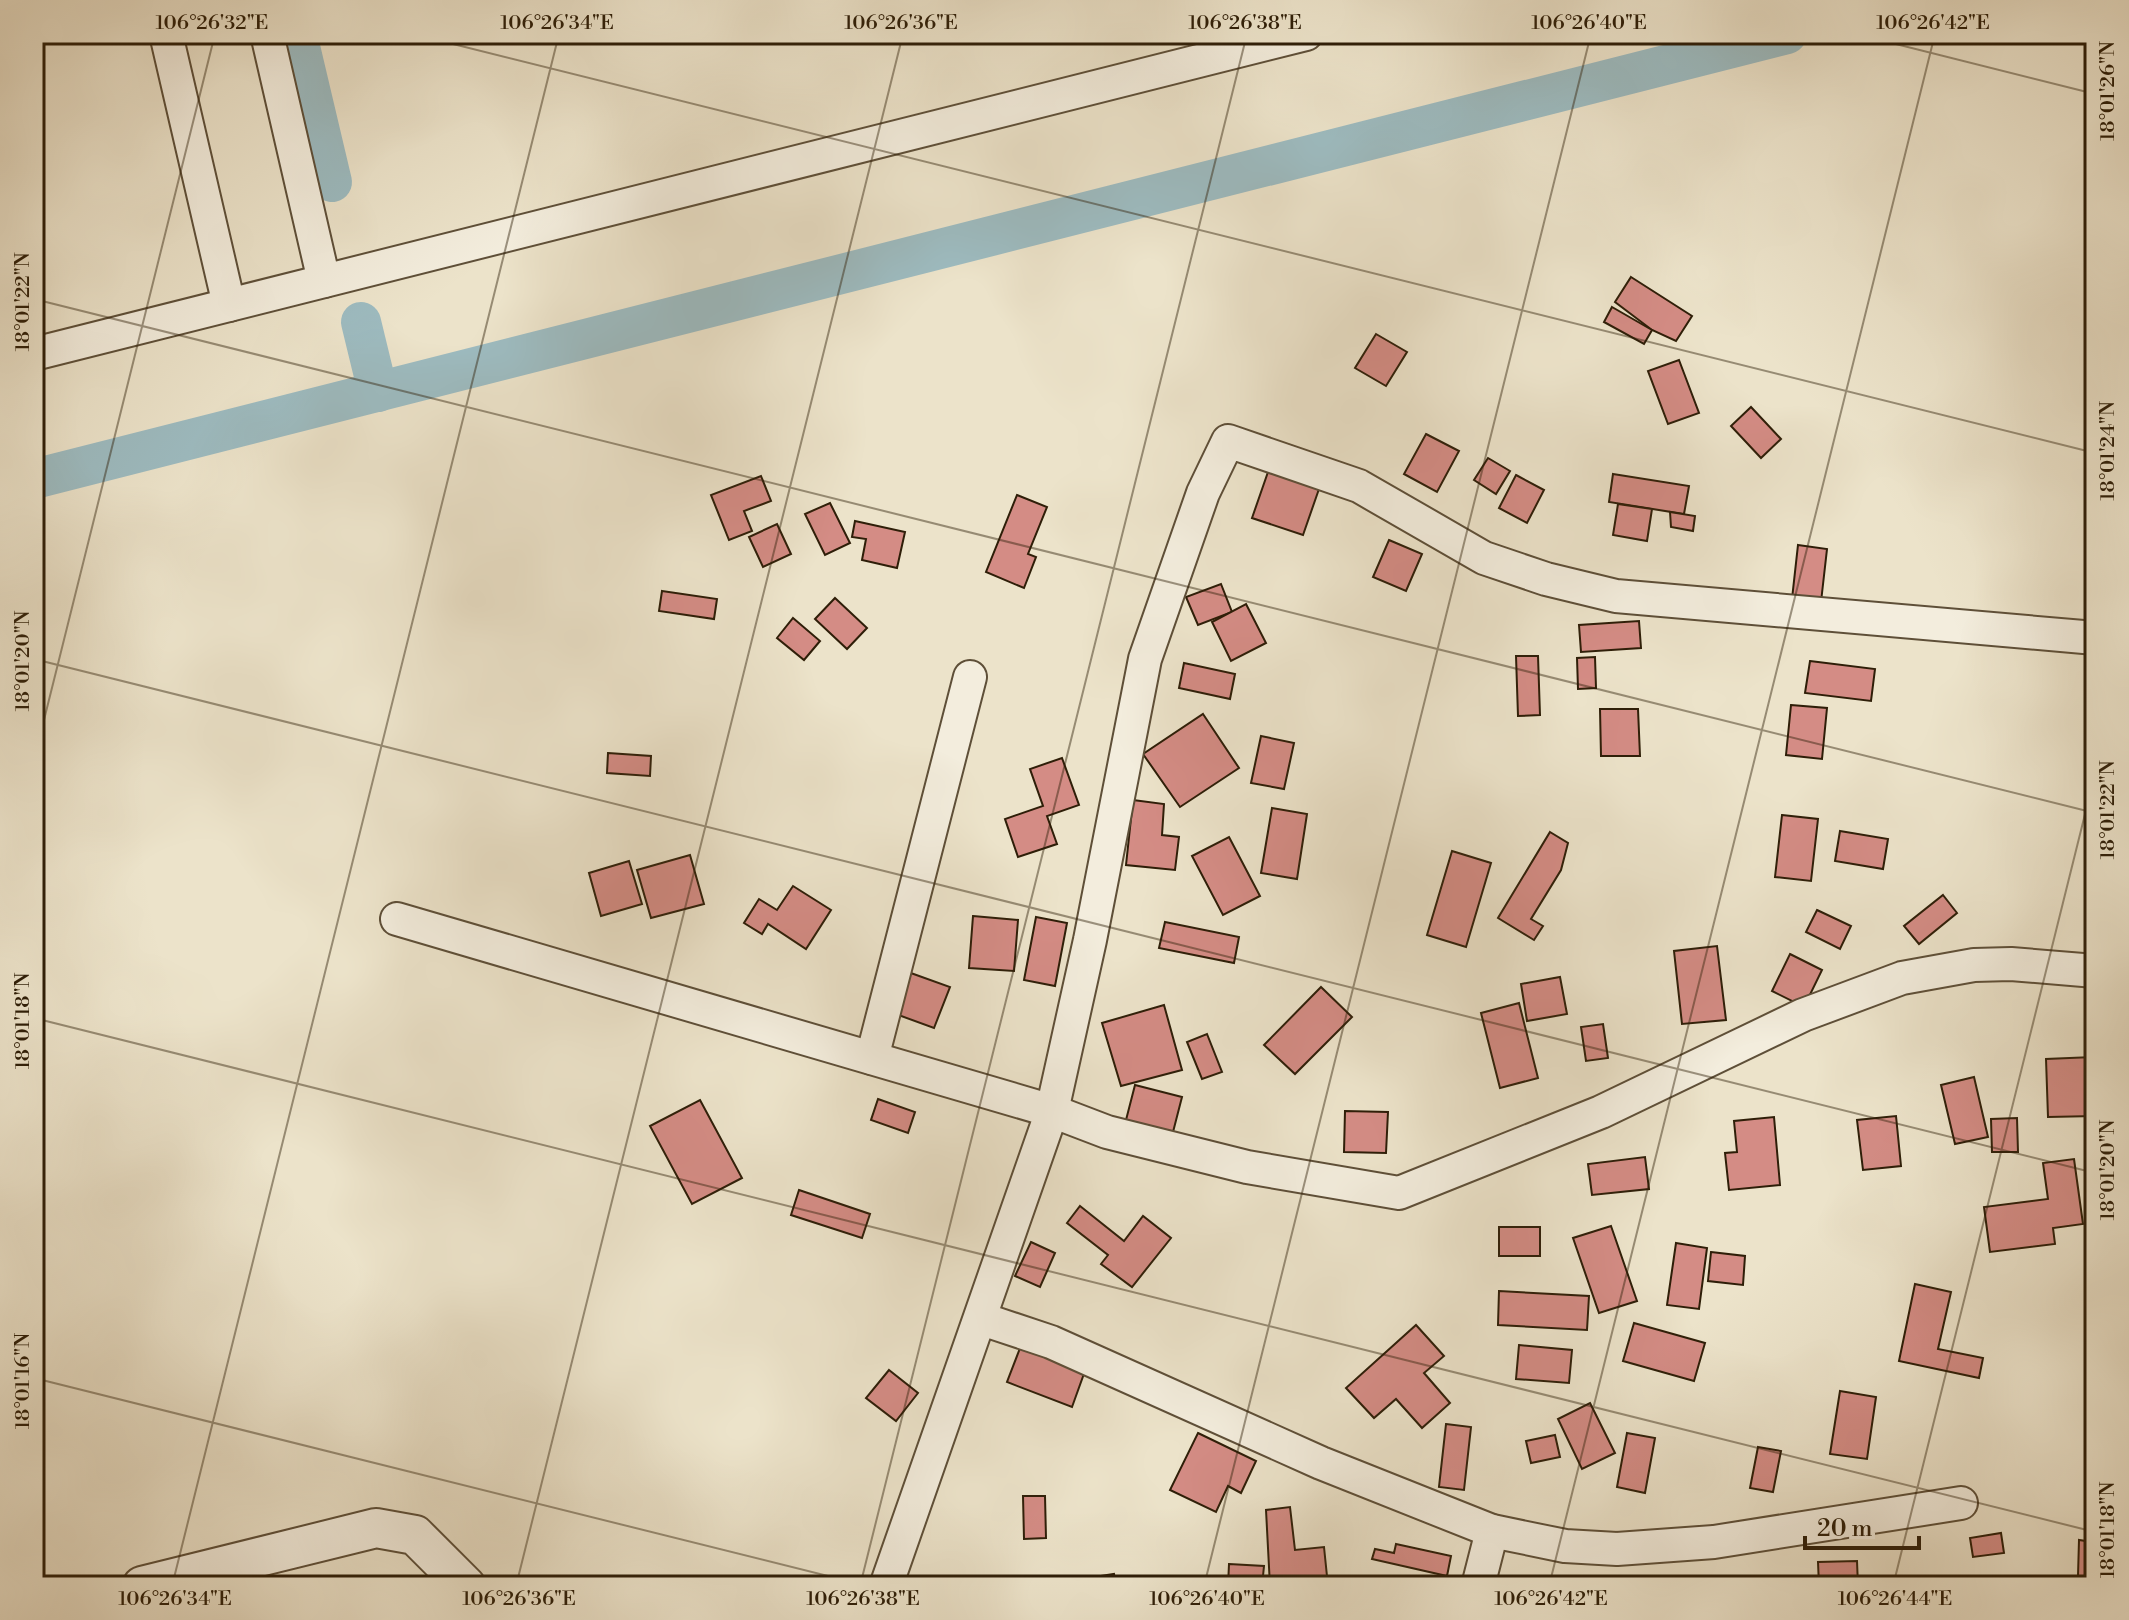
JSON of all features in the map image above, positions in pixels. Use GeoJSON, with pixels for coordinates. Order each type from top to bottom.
{"type":"FeatureCollection","features":[{"type":"Feature","properties":{"kind":"street"},"geometry":{"type":"LineString","coordinates":[[166,34],[229,305]]}},
{"type":"Feature","properties":{"kind":"street"},"geometry":{"type":"LineString","coordinates":[[267,34],[324,281]]}},
{"type":"Feature","properties":{"kind":"street"},"geometry":{"type":"LineString","coordinates":[[34,354],[1306,34]]}},
{"type":"Feature","properties":{"kind":"street"},"geometry":{"type":"LineString","coordinates":[[886,1586],[933,1447],[982,1319],[1011,1225],[1052,1111],[1090,940],[1145,659],[1203,493],[1228,441],[1359,486],[1484,558],[1546,579],[1616,596],[2095,638]]}},
{"type":"Feature","properties":{"kind":"street"},"geometry":{"type":"LineString","coordinates":[[872,1058],[970,677]]}},
{"type":"Feature","properties":{"kind":"street"},"geometry":{"type":"LineString","coordinates":[[397,919],[1052,1111],[1107,1132],[1247,1167],[1399,1193],[1601,1112],[1815,1010],[1902,978],[1986,965],[2095,971]]}},
{"type":"Feature","properties":{"kind":"street"},"geometry":{"type":"LineString","coordinates":[[982,1319],[1051,1342],[1321,1463],[1492,1531],[1565,1546],[1655,1548],[1714,1542],[1961,1503]]}},
{"type":"Feature","properties":{"kind":"street"},"geometry":{"type":"LineString","coordinates":[[142,1586],[376,1528],[415,1535],[466,1586]]}},
{"type":"Feature","properties":{"kind":"street"},"geometry":{"type":"LineString","coordinates":[[1478,1586],[1492,1531]]}},
{"type":"Feature","properties":{"kind":"building"},"geometry":{"type":"Polygon","coordinates":[[[1631,277],[1692,316],[1676,341],[1652,330],[1615,302],[1631,277]]]}},
{"type":"Feature","properties":{"kind":"building"},"geometry":{"type":"Polygon","coordinates":[[[1612,307],[1652,330],[1644,344],[1604,322],[1612,307]]]}},
{"type":"Feature","properties":{"kind":"building"},"geometry":{"type":"Polygon","coordinates":[[[1376,334],[1407,352],[1386,386],[1355,368],[1376,334]]]}},
{"type":"Feature","properties":{"kind":"building"},"geometry":{"type":"Polygon","coordinates":[[[1679,360],[1699,413],[1668,424],[1648,371],[1679,360]]]}},
{"type":"Feature","properties":{"kind":"building"},"geometry":{"type":"Polygon","coordinates":[[[1751,407],[1781,439],[1761,458],[1731,426],[1751,407]]]}},
{"type":"Feature","properties":{"kind":"building"},"geometry":{"type":"Polygon","coordinates":[[[1426,434],[1459,451],[1437,492],[1404,474],[1426,434]]]}},
{"type":"Feature","properties":{"kind":"building"},"geometry":{"type":"Polygon","coordinates":[[[1488,458],[1510,471],[1496,494],[1474,480],[1488,458]]]}},
{"type":"Feature","properties":{"kind":"building"},"geometry":{"type":"Polygon","coordinates":[[[1268,472],[1319,489],[1303,535],[1252,518],[1268,472]]]}},
{"type":"Feature","properties":{"kind":"building"},"geometry":{"type":"Polygon","coordinates":[[[1613,474],[1689,486],[1684,514],[1609,502],[1613,474]]]}},
{"type":"Feature","properties":{"kind":"building"},"geometry":{"type":"Polygon","coordinates":[[[1516,475],[1544,490],[1527,523],[1499,508],[1516,475]]]}},
{"type":"Feature","properties":{"kind":"building"},"geometry":{"type":"Polygon","coordinates":[[[761,476],[771,501],[744,511],[752,531],[729,540],[711,495],[761,476]]]}},
{"type":"Feature","properties":{"kind":"building"},"geometry":{"type":"Polygon","coordinates":[[[1017,495],[1047,507],[1028,554],[1036,557],[1024,588],[986,572],[1017,495]]]}},
{"type":"Feature","properties":{"kind":"building"},"geometry":{"type":"Polygon","coordinates":[[[830,503],[850,543],[825,555],[805,514],[830,503]]]}},
{"type":"Feature","properties":{"kind":"building"},"geometry":{"type":"Polygon","coordinates":[[[1618,504],[1652,509],[1647,541],[1613,535],[1618,504]]]}},
{"type":"Feature","properties":{"kind":"building"},"geometry":{"type":"Polygon","coordinates":[[[1670,512],[1695,516],[1693,531],[1671,527],[1670,512]]]}},
{"type":"Feature","properties":{"kind":"building"},"geometry":{"type":"Polygon","coordinates":[[[855,521],[905,532],[897,568],[862,560],[866,539],[852,537],[855,521]]]}},
{"type":"Feature","properties":{"kind":"building"},"geometry":{"type":"Polygon","coordinates":[[[777,524],[791,554],[763,567],[749,537],[777,524]]]}},
{"type":"Feature","properties":{"kind":"building"},"geometry":{"type":"Polygon","coordinates":[[[1389,540],[1422,554],[1406,591],[1373,577],[1389,540]]]}},
{"type":"Feature","properties":{"kind":"building"},"geometry":{"type":"Polygon","coordinates":[[[1798,545],[1827,549],[1821,602],[1792,599],[1798,545]]]}},
{"type":"Feature","properties":{"kind":"building"},"geometry":{"type":"Polygon","coordinates":[[[1221,584],[1232,612],[1198,625],[1186,597],[1221,584]]]}},
{"type":"Feature","properties":{"kind":"building"},"geometry":{"type":"Polygon","coordinates":[[[662,591],[717,599],[714,619],[659,611],[662,591]]]}},
{"type":"Feature","properties":{"kind":"building"},"geometry":{"type":"Polygon","coordinates":[[[835,598],[867,628],[847,649],[815,619],[835,598]]]}},
{"type":"Feature","properties":{"kind":"building"},"geometry":{"type":"Polygon","coordinates":[[[1246,604],[1266,643],[1231,661],[1212,622],[1246,604]]]}},
{"type":"Feature","properties":{"kind":"building"},"geometry":{"type":"Polygon","coordinates":[[[793,618],[820,641],[804,660],[777,638],[793,618]]]}},
{"type":"Feature","properties":{"kind":"building"},"geometry":{"type":"Polygon","coordinates":[[[1639,621],[1641,648],[1581,652],[1579,625],[1639,621]]]}},
{"type":"Feature","properties":{"kind":"building"},"geometry":{"type":"Polygon","coordinates":[[[1516,656],[1538,656],[1540,715],[1518,716],[1516,656]]]}},
{"type":"Feature","properties":{"kind":"building"},"geometry":{"type":"Polygon","coordinates":[[[1595,657],[1596,688],[1578,689],[1577,658],[1595,657]]]}},
{"type":"Feature","properties":{"kind":"building"},"geometry":{"type":"Polygon","coordinates":[[[1810,661],[1875,669],[1871,701],[1805,693],[1810,661]]]}},
{"type":"Feature","properties":{"kind":"building"},"geometry":{"type":"Polygon","coordinates":[[[1184,663],[1235,674],[1230,699],[1179,688],[1184,663]]]}},
{"type":"Feature","properties":{"kind":"building"},"geometry":{"type":"Polygon","coordinates":[[[1791,705],[1827,708],[1822,759],[1786,755],[1791,705]]]}},
{"type":"Feature","properties":{"kind":"building"},"geometry":{"type":"Polygon","coordinates":[[[1600,709],[1638,709],[1640,756],[1601,756],[1600,709]]]}},
{"type":"Feature","properties":{"kind":"building"},"geometry":{"type":"Polygon","coordinates":[[[1203,714],[1239,768],[1180,807],[1143,754],[1203,714]]]}},
{"type":"Feature","properties":{"kind":"building"},"geometry":{"type":"Polygon","coordinates":[[[1261,736],[1294,743],[1284,789],[1251,783],[1261,736]]]}},
{"type":"Feature","properties":{"kind":"building"},"geometry":{"type":"Polygon","coordinates":[[[608,753],[651,756],[650,776],[607,773],[608,753]]]}},
{"type":"Feature","properties":{"kind":"building"},"geometry":{"type":"Polygon","coordinates":[[[1062,758],[1079,805],[1047,816],[1057,844],[1018,857],[1005,819],[1043,806],[1030,769],[1062,758]]]}},
{"type":"Feature","properties":{"kind":"building"},"geometry":{"type":"Polygon","coordinates":[[[1133,800],[1164,804],[1162,835],[1179,837],[1175,870],[1126,865],[1133,800]]]}},
{"type":"Feature","properties":{"kind":"building"},"geometry":{"type":"Polygon","coordinates":[[[1272,808],[1307,814],[1297,879],[1261,873],[1272,808]]]}},
{"type":"Feature","properties":{"kind":"building"},"geometry":{"type":"Polygon","coordinates":[[[1782,815],[1818,819],[1811,881],[1775,877],[1782,815]]]}},
{"type":"Feature","properties":{"kind":"building"},"geometry":{"type":"Polygon","coordinates":[[[1840,831],[1888,839],[1883,869],[1835,861],[1840,831]]]}},
{"type":"Feature","properties":{"kind":"building"},"geometry":{"type":"Polygon","coordinates":[[[1550,832],[1568,843],[1561,870],[1531,919],[1543,926],[1534,940],[1498,918],[1550,832]]]}},
{"type":"Feature","properties":{"kind":"building"},"geometry":{"type":"Polygon","coordinates":[[[1229,837],[1260,896],[1223,915],[1192,856],[1229,837]]]}},
{"type":"Feature","properties":{"kind":"building"},"geometry":{"type":"Polygon","coordinates":[[[1452,851],[1491,863],[1466,947],[1427,935],[1452,851]]]}},
{"type":"Feature","properties":{"kind":"building"},"geometry":{"type":"Polygon","coordinates":[[[690,855],[704,904],[651,918],[637,870],[690,855]]]}},
{"type":"Feature","properties":{"kind":"building"},"geometry":{"type":"Polygon","coordinates":[[[629,861],[642,904],[601,916],[589,873],[629,861]]]}},
{"type":"Feature","properties":{"kind":"building"},"geometry":{"type":"Polygon","coordinates":[[[793,886],[831,910],[806,949],[768,924],[762,934],[744,923],[759,899],[777,910],[793,886]]]}},
{"type":"Feature","properties":{"kind":"building"},"geometry":{"type":"Polygon","coordinates":[[[1943,895],[1957,913],[1919,944],[1904,926],[1943,895]]]}},
{"type":"Feature","properties":{"kind":"building"},"geometry":{"type":"Polygon","coordinates":[[[1817,910],[1851,926],[1840,949],[1806,932],[1817,910]]]}},
{"type":"Feature","properties":{"kind":"building"},"geometry":{"type":"Polygon","coordinates":[[[973,916],[1018,920],[1014,971],[969,968],[973,916]]]}},
{"type":"Feature","properties":{"kind":"building"},"geometry":{"type":"Polygon","coordinates":[[[1036,917],[1067,923],[1055,986],[1024,980],[1036,917]]]}},
{"type":"Feature","properties":{"kind":"building"},"geometry":{"type":"Polygon","coordinates":[[[1165,922],[1239,937],[1234,963],[1159,948],[1165,922]]]}},
{"type":"Feature","properties":{"kind":"building"},"geometry":{"type":"Polygon","coordinates":[[[1717,946],[1726,1020],[1682,1024],[1674,951],[1717,946]]]}},
{"type":"Feature","properties":{"kind":"building"},"geometry":{"type":"Polygon","coordinates":[[[1790,954],[1822,970],[1804,1007],[1772,991],[1790,954]]]}},
{"type":"Feature","properties":{"kind":"building"},"geometry":{"type":"Polygon","coordinates":[[[908,972],[950,987],[934,1028],[893,1013],[908,972]]]}},
{"type":"Feature","properties":{"kind":"building"},"geometry":{"type":"Polygon","coordinates":[[[1560,977],[1567,1014],[1527,1021],[1521,984],[1560,977]]]}},
{"type":"Feature","properties":{"kind":"building"},"geometry":{"type":"Polygon","coordinates":[[[1321,987],[1352,1017],[1295,1074],[1264,1045],[1321,987]]]}},
{"type":"Feature","properties":{"kind":"building"},"geometry":{"type":"Polygon","coordinates":[[[1519,1003],[1538,1078],[1500,1088],[1481,1013],[1519,1003]]]}},
{"type":"Feature","properties":{"kind":"building"},"geometry":{"type":"Polygon","coordinates":[[[1164,1005],[1182,1070],[1121,1086],[1102,1023],[1164,1005]]]}},
{"type":"Feature","properties":{"kind":"building"},"geometry":{"type":"Polygon","coordinates":[[[1603,1024],[1608,1058],[1586,1061],[1581,1027],[1603,1024]]]}},
{"type":"Feature","properties":{"kind":"building"},"geometry":{"type":"Polygon","coordinates":[[[1207,1034],[1222,1072],[1202,1079],[1187,1042],[1207,1034]]]}},
{"type":"Feature","properties":{"kind":"building"},"geometry":{"type":"Polygon","coordinates":[[[2093,1057],[2095,1116],[2048,1117],[2046,1059],[2093,1057]]]}},
{"type":"Feature","properties":{"kind":"building"},"geometry":{"type":"Polygon","coordinates":[[[1974,1077],[1988,1137],[1955,1144],[1941,1085],[1974,1077]]]}},
{"type":"Feature","properties":{"kind":"building"},"geometry":{"type":"Polygon","coordinates":[[[1135,1085],[1182,1097],[1173,1132],[1126,1120],[1135,1085]]]}},
{"type":"Feature","properties":{"kind":"building"},"geometry":{"type":"Polygon","coordinates":[[[878,1099],[915,1112],[908,1133],[871,1120],[878,1099]]]}},
{"type":"Feature","properties":{"kind":"building"},"geometry":{"type":"Polygon","coordinates":[[[700,1100],[742,1178],[692,1204],[650,1126],[700,1100]]]}},
{"type":"Feature","properties":{"kind":"building"},"geometry":{"type":"Polygon","coordinates":[[[1345,1111],[1388,1112],[1386,1153],[1344,1152],[1345,1111]]]}},
{"type":"Feature","properties":{"kind":"building"},"geometry":{"type":"Polygon","coordinates":[[[1896,1116],[1901,1166],[1863,1170],[1857,1120],[1896,1116]]]}},
{"type":"Feature","properties":{"kind":"building"},"geometry":{"type":"Polygon","coordinates":[[[1774,1117],[1780,1185],[1729,1190],[1725,1153],[1737,1152],[1734,1121],[1774,1117]]]}},
{"type":"Feature","properties":{"kind":"building"},"geometry":{"type":"Polygon","coordinates":[[[2017,1118],[2018,1152],[1992,1152],[1991,1119],[2017,1118]]]}},
{"type":"Feature","properties":{"kind":"building"},"geometry":{"type":"Polygon","coordinates":[[[1645,1157],[1649,1189],[1592,1195],[1588,1164],[1645,1157]]]}},
{"type":"Feature","properties":{"kind":"building"},"geometry":{"type":"Polygon","coordinates":[[[2074,1159],[2083,1224],[2053,1228],[2055,1244],[1990,1252],[1984,1207],[2048,1199],[2043,1163],[2074,1159]]]}},
{"type":"Feature","properties":{"kind":"building"},"geometry":{"type":"Polygon","coordinates":[[[799,1190],[870,1214],[862,1238],[791,1215],[799,1190]]]}},
{"type":"Feature","properties":{"kind":"building"},"geometry":{"type":"Polygon","coordinates":[[[1080,1206],[1124,1241],[1143,1216],[1171,1238],[1132,1287],[1101,1264],[1108,1255],[1067,1223],[1080,1206]]]}},
{"type":"Feature","properties":{"kind":"building"},"geometry":{"type":"Polygon","coordinates":[[[1611,1226],[1637,1301],[1599,1313],[1573,1238],[1611,1226]]]}},
{"type":"Feature","properties":{"kind":"building"},"geometry":{"type":"Polygon","coordinates":[[[1499,1227],[1540,1227],[1540,1256],[1499,1256],[1499,1227]]]}},
{"type":"Feature","properties":{"kind":"building"},"geometry":{"type":"Polygon","coordinates":[[[1031,1242],[1055,1253],[1040,1287],[1015,1276],[1031,1242]]]}},
{"type":"Feature","properties":{"kind":"building"},"geometry":{"type":"Polygon","coordinates":[[[1676,1243],[1707,1248],[1699,1309],[1667,1305],[1676,1243]]]}},
{"type":"Feature","properties":{"kind":"building"},"geometry":{"type":"Polygon","coordinates":[[[1711,1252],[1745,1256],[1743,1285],[1708,1281],[1711,1252]]]}},
{"type":"Feature","properties":{"kind":"building"},"geometry":{"type":"Polygon","coordinates":[[[1915,1284],[1951,1292],[1938,1349],[1983,1358],[1979,1378],[1899,1361],[1915,1284]]]}},
{"type":"Feature","properties":{"kind":"building"},"geometry":{"type":"Polygon","coordinates":[[[1499,1291],[1589,1296],[1587,1330],[1498,1325],[1499,1291]]]}},
{"type":"Feature","properties":{"kind":"building"},"geometry":{"type":"Polygon","coordinates":[[[1634,1323],[1705,1343],[1694,1381],[1623,1361],[1634,1323]]]}},
{"type":"Feature","properties":{"kind":"building"},"geometry":{"type":"Polygon","coordinates":[[[1416,1325],[1444,1356],[1424,1373],[1450,1403],[1422,1428],[1396,1399],[1374,1418],[1346,1388],[1416,1325]]]}},
{"type":"Feature","properties":{"kind":"building"},"geometry":{"type":"Polygon","coordinates":[[[1022,1343],[1086,1368],[1072,1407],[1007,1382],[1022,1343]]]}},
{"type":"Feature","properties":{"kind":"building"},"geometry":{"type":"Polygon","coordinates":[[[1519,1345],[1572,1350],[1569,1383],[1516,1379],[1519,1345]]]}},
{"type":"Feature","properties":{"kind":"building"},"geometry":{"type":"Polygon","coordinates":[[[889,1370],[918,1393],[896,1421],[866,1398],[889,1370]]]}},
{"type":"Feature","properties":{"kind":"building"},"geometry":{"type":"Polygon","coordinates":[[[1840,1391],[1876,1397],[1867,1459],[1830,1454],[1840,1391]]]}},
{"type":"Feature","properties":{"kind":"building"},"geometry":{"type":"Polygon","coordinates":[[[1590,1403],[1615,1453],[1582,1469],[1558,1419],[1590,1403]]]}},
{"type":"Feature","properties":{"kind":"building"},"geometry":{"type":"Polygon","coordinates":[[[1446,1424],[1471,1427],[1464,1490],[1439,1487],[1446,1424]]]}},
{"type":"Feature","properties":{"kind":"building"},"geometry":{"type":"Polygon","coordinates":[[[1198,1433],[1256,1461],[1241,1493],[1228,1486],[1216,1512],[1170,1490],[1198,1433]]]}},
{"type":"Feature","properties":{"kind":"building"},"geometry":{"type":"Polygon","coordinates":[[[1627,1433],[1655,1438],[1645,1493],[1617,1487],[1627,1433]]]}},
{"type":"Feature","properties":{"kind":"building"},"geometry":{"type":"Polygon","coordinates":[[[1555,1435],[1560,1457],[1531,1463],[1526,1441],[1555,1435]]]}},
{"type":"Feature","properties":{"kind":"building"},"geometry":{"type":"Polygon","coordinates":[[[1758,1447],[1781,1451],[1773,1492],[1750,1488],[1758,1447]]]}},
{"type":"Feature","properties":{"kind":"building"},"geometry":{"type":"Polygon","coordinates":[[[1023,1496],[1045,1496],[1046,1538],[1024,1539],[1023,1496]]]}},
{"type":"Feature","properties":{"kind":"building"},"geometry":{"type":"Polygon","coordinates":[[[1290,1507],[1295,1550],[1324,1547],[1328,1586],[1270,1586],[1266,1510],[1290,1507]]]}},
{"type":"Feature","properties":{"kind":"building"},"geometry":{"type":"Polygon","coordinates":[[[2086,1518],[2095,1518],[2095,1576],[2078,1576],[2079,1540],[2086,1541],[2086,1518]]]}},
{"type":"Feature","properties":{"kind":"building"},"geometry":{"type":"Polygon","coordinates":[[[2001,1533],[2004,1553],[1973,1557],[1970,1538],[2001,1533]]]}},
{"type":"Feature","properties":{"kind":"building"},"geometry":{"type":"Polygon","coordinates":[[[1396,1544],[1451,1556],[1447,1576],[1372,1559],[1375,1549],[1394,1553],[1396,1544]]]}},
{"type":"Feature","properties":{"kind":"building"},"geometry":{"type":"Polygon","coordinates":[[[1857,1561],[1858,1586],[1819,1586],[1818,1562],[1857,1561]]]}},
{"type":"Feature","properties":{"kind":"building"},"geometry":{"type":"Polygon","coordinates":[[[1229,1564],[1264,1566],[1262,1586],[1228,1586],[1229,1564]]]}},
{"type":"Feature","properties":{"kind":"building"},"geometry":{"type":"Polygon","coordinates":[[[1114,1574],[1116,1586],[1082,1586],[1081,1579],[1114,1574]]]}},
{"type":"Feature","properties":{"kind":"waterway"},"geometry":{"type":"LineString","coordinates":[[297,34],[332,182]]}},
{"type":"Feature","properties":{"kind":"waterway"},"geometry":{"type":"LineString","coordinates":[[34,479],[1787,34]]}},
{"type":"Feature","properties":{"kind":"waterway"},"geometry":{"type":"LineString","coordinates":[[361,322],[378,392]]}}]}
